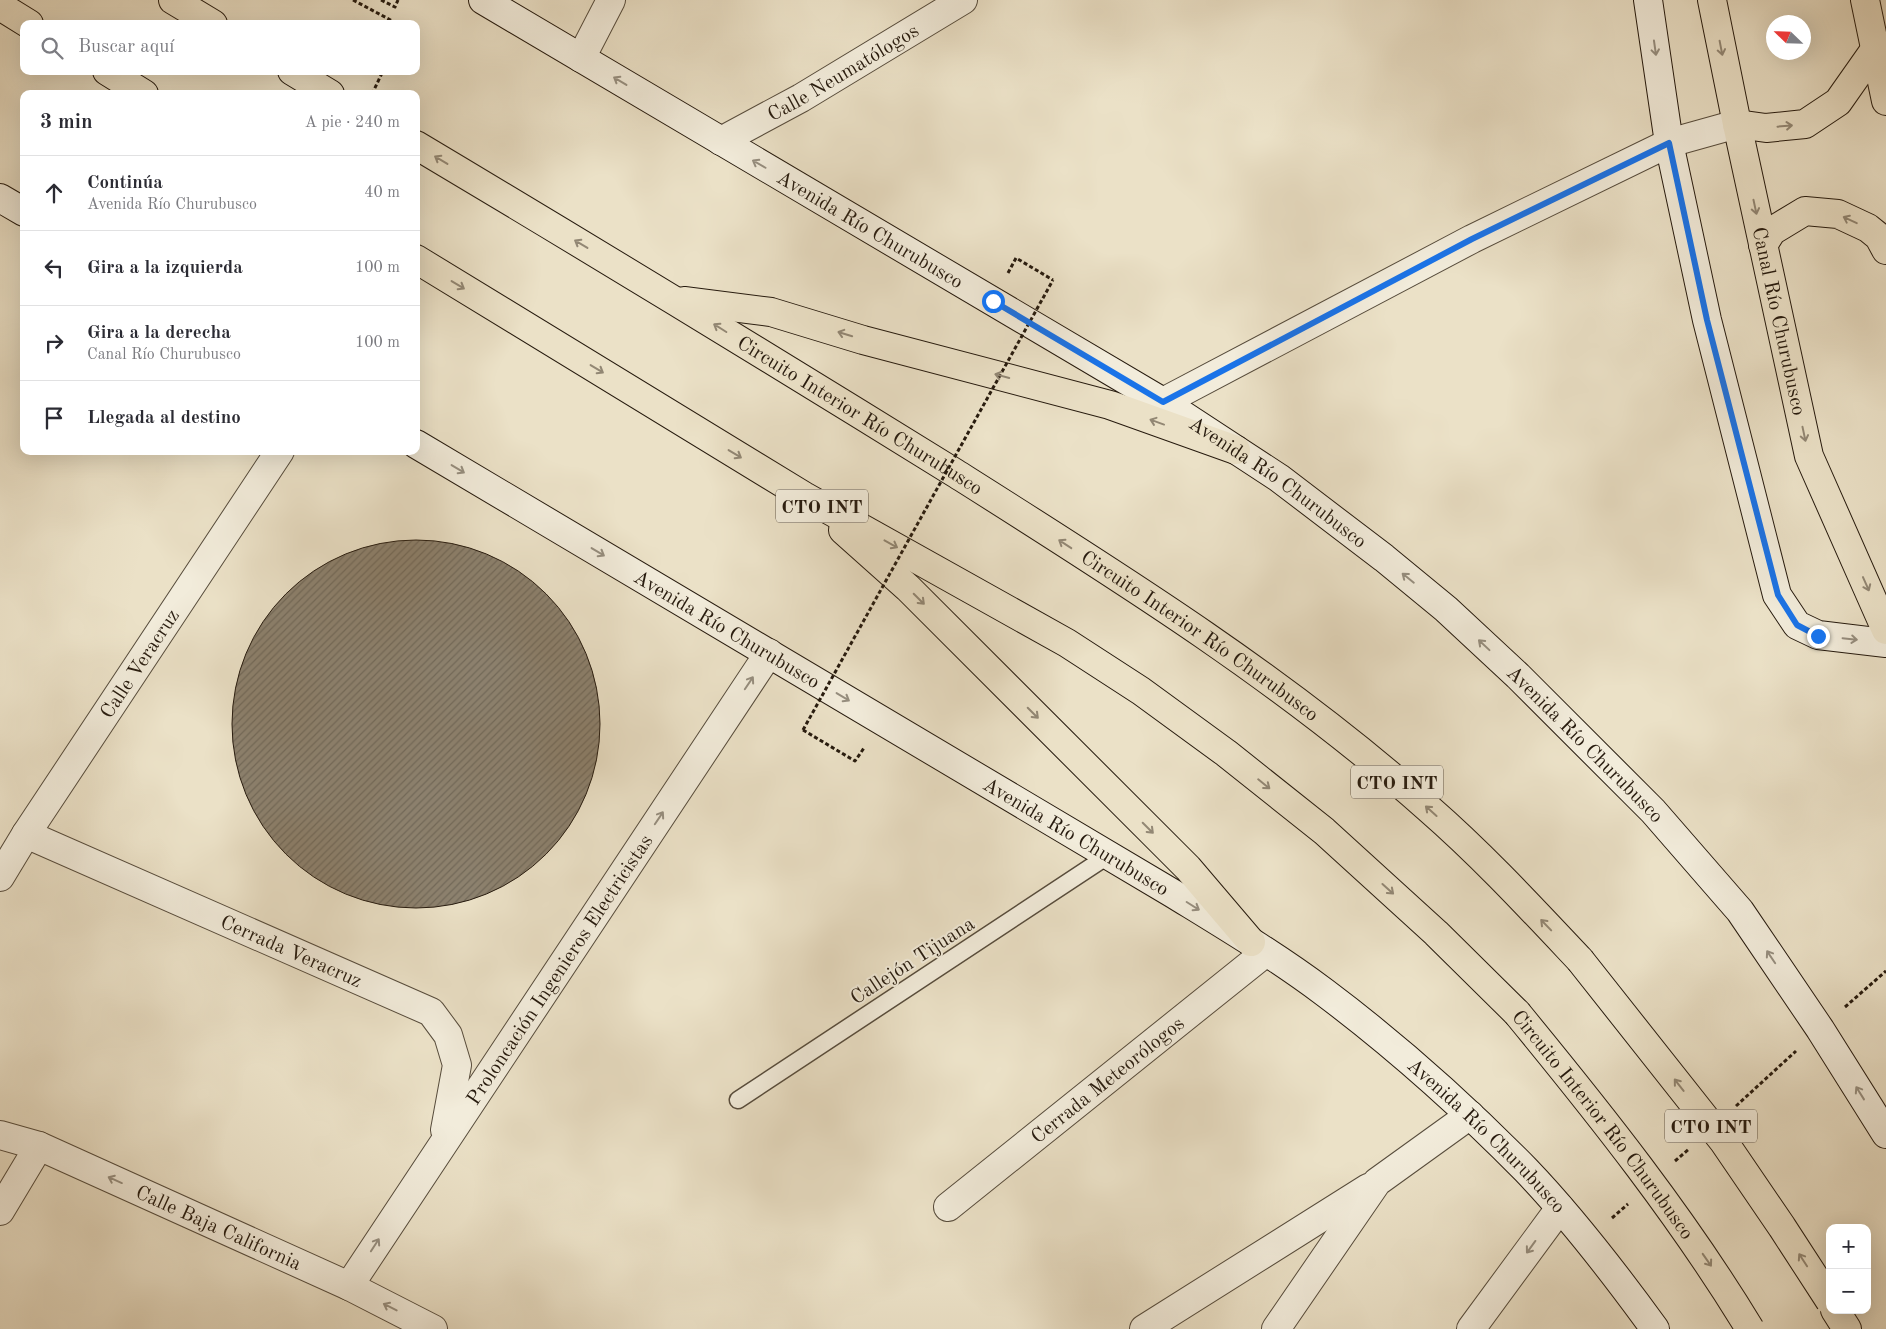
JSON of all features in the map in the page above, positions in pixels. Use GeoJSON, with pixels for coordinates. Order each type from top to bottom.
{"type":"FeatureCollection","features":[{"type":"Feature","properties":{"kind":"main road"},"geometry":{"type":"LineString","coordinates":[[173,0],[206,20]]}},
{"type":"Feature","properties":{"kind":"main road","name":"Canal Río Churubusco"},"geometry":{"type":"LineString","coordinates":[[1712,0],[1809,456],[1886,630]]}},
{"type":"Feature","properties":{"kind":"main road"},"geometry":{"type":"LineString","coordinates":[[1865,0],[1886,101]]}},
{"type":"Feature","properties":{"kind":"main road"},"geometry":{"type":"LineString","coordinates":[[0,6],[23,20]]}},
{"type":"Feature","properties":{"kind":"main road"},"geometry":{"type":"LineString","coordinates":[[1737,124],[1766,128],[1805,124],[1838,102],[1876,48]]}},
{"type":"Feature","properties":{"kind":"main road"},"geometry":{"type":"LineString","coordinates":[[113,75],[138,90]]}},
{"type":"Feature","properties":{"kind":"main road"},"geometry":{"type":"LineString","coordinates":[[299,75],[323,90]]}},
{"type":"Feature","properties":{"kind":"main road","name":"Circuito Interior Río Churubusco"},"geometry":{"type":"LineString","coordinates":[[420,147],[674,299],[1012,509],[1194,628],[1340,734],[1429,808],[1500,877],[1580,960],[1724,1142],[1826,1295]]}},
{"type":"Feature","properties":{"kind":"main road"},"geometry":{"type":"LineString","coordinates":[[1763,246],[1772,231],[1805,211],[1838,214],[1868,228],[1879,237],[1886,250]]}},
{"type":"Feature","properties":{"kind":"main road","name":"Circuito Interior Río Churubusco"},"geometry":{"type":"LineString","coordinates":[[420,261],[804,496],[1067,643],[1141,691],[1226,753],[1324,831],[1436,933],[1518,1013],[1585,1095],[1662,1196],[1718,1276],[1750,1329]]}},
{"type":"Feature","properties":{"kind":"main road"},"geometry":{"type":"LineString","coordinates":[[674,299],[771,312],[863,340],[1110,405],[1236,450]]}},
{"type":"Feature","properties":{"kind":"main road"},"geometry":{"type":"LineString","coordinates":[[804,496],[908,588],[1188,868],[1258,947]]}},
{"type":"Feature","properties":{"kind":"main road"},"geometry":{"type":"LineString","coordinates":[[1839,1314],[1848,1329]]}},
{"type":"Feature","properties":{"kind":"street","name":"Avenida Río Churubusco"},"geometry":{"type":"LineString","coordinates":[[483,0],[1163,402],[1279,478],[1331,516],[1446,608],[1518,676],[1653,811],[1740,911],[1820,1029],[1886,1134]]}},
{"type":"Feature","properties":{"kind":"street"},"geometry":{"type":"LineString","coordinates":[[581,58],[611,0]]}},
{"type":"Feature","properties":{"kind":"street","name":"Calle Neumatólogos"},"geometry":{"type":"LineString","coordinates":[[721,141],[801,98],[963,0]]}},
{"type":"Feature","properties":{"kind":"street"},"geometry":{"type":"LineString","coordinates":[[1648,0],[1669,143],[1707,320],[1778,595],[1797,625],[1818,636],[1886,643]]}},
{"type":"Feature","properties":{"kind":"street"},"geometry":{"type":"LineString","coordinates":[[1163,402],[1472,239],[1669,143],[1737,124]]}},
{"type":"Feature","properties":{"kind":"street"},"geometry":{"type":"LineString","coordinates":[[0,198],[20,210]]}},
{"type":"Feature","properties":{"kind":"street","name":"Avenida Río Churubusco"},"geometry":{"type":"LineString","coordinates":[[420,446],[1109,855],[1258,947],[1322,991],[1366,1024],[1434,1082],[1527,1171],[1624,1286],[1655,1329]]}},
{"type":"Feature","properties":{"kind":"street","name":"Calle Veracruz"},"geometry":{"type":"LineString","coordinates":[[0,877],[26,834],[277,455]]}},
{"type":"Feature","properties":{"kind":"street","name":"Proloncación Ingenieros Electricistas"},"geometry":{"type":"LineString","coordinates":[[349,1286],[769,654]]}},
{"type":"Feature","properties":{"kind":"street","name":"Cerrada Veracruz"},"geometry":{"type":"LineString","coordinates":[[26,834],[431,1012],[448,1035],[456,1065],[443,1142]]}},
{"type":"Feature","properties":{"kind":"street","name":"Cerrada Meteorólogos"},"geometry":{"type":"LineString","coordinates":[[948,1207],[1258,947]]}},
{"type":"Feature","properties":{"kind":"street"},"geometry":{"type":"LineString","coordinates":[[1144,1329],[1377,1182],[1470,1115]]}},
{"type":"Feature","properties":{"kind":"street","name":"Calle Baja California"},"geometry":{"type":"LineString","coordinates":[[0,1134],[39,1146],[349,1286],[433,1329]]}},
{"type":"Feature","properties":{"kind":"street"},"geometry":{"type":"LineString","coordinates":[[0,1211],[39,1146]]}},
{"type":"Feature","properties":{"kind":"street"},"geometry":{"type":"LineString","coordinates":[[1276,1329],[1377,1182]]}},
{"type":"Feature","properties":{"kind":"street"},"geometry":{"type":"LineString","coordinates":[[1471,1329],[1560,1208]]}},
{"type":"Feature","properties":{"kind":"lane","name":"Callejón Tijuana"},"geometry":{"type":"LineString","coordinates":[[738,1100],[1109,855]]}},
{"type":"Feature","properties":{"kind":"path"},"geometry":{"type":"LineString","coordinates":[[353,0],[390,20]]}},
{"type":"Feature","properties":{"kind":"path"},"geometry":{"type":"LineString","coordinates":[[381,0],[395,7],[398,0]]}},
{"type":"Feature","properties":{"kind":"path"},"geometry":{"type":"LineString","coordinates":[[374,90],[381,75]]}},
{"type":"Feature","properties":{"kind":"path"},"geometry":{"type":"LineString","coordinates":[[855,761],[803,730],[1053,280],[1016,258]]}},
{"type":"Feature","properties":{"kind":"building"},"geometry":{"type":"Polygon","coordinates":[[[398,540],[434,540],[470,547],[503,561],[533,581],[559,607],[579,637],[593,670],[600,706],[600,742],[593,778],[579,811],[559,841],[533,867],[503,887],[470,901],[434,908],[398,908],[362,901],[329,887],[299,867],[273,841],[253,811],[239,778],[232,742],[232,706],[239,670],[253,637],[273,607],[299,581],[329,561],[362,547],[398,540]]]}},
{"type":"Feature","properties":{"kind":"route"},"geometry":{"type":"LineString","coordinates":[[993,301],[1163,402],[1472,239],[1669,143],[1707,320],[1778,595],[1797,625],[1818,636]]}}]}
